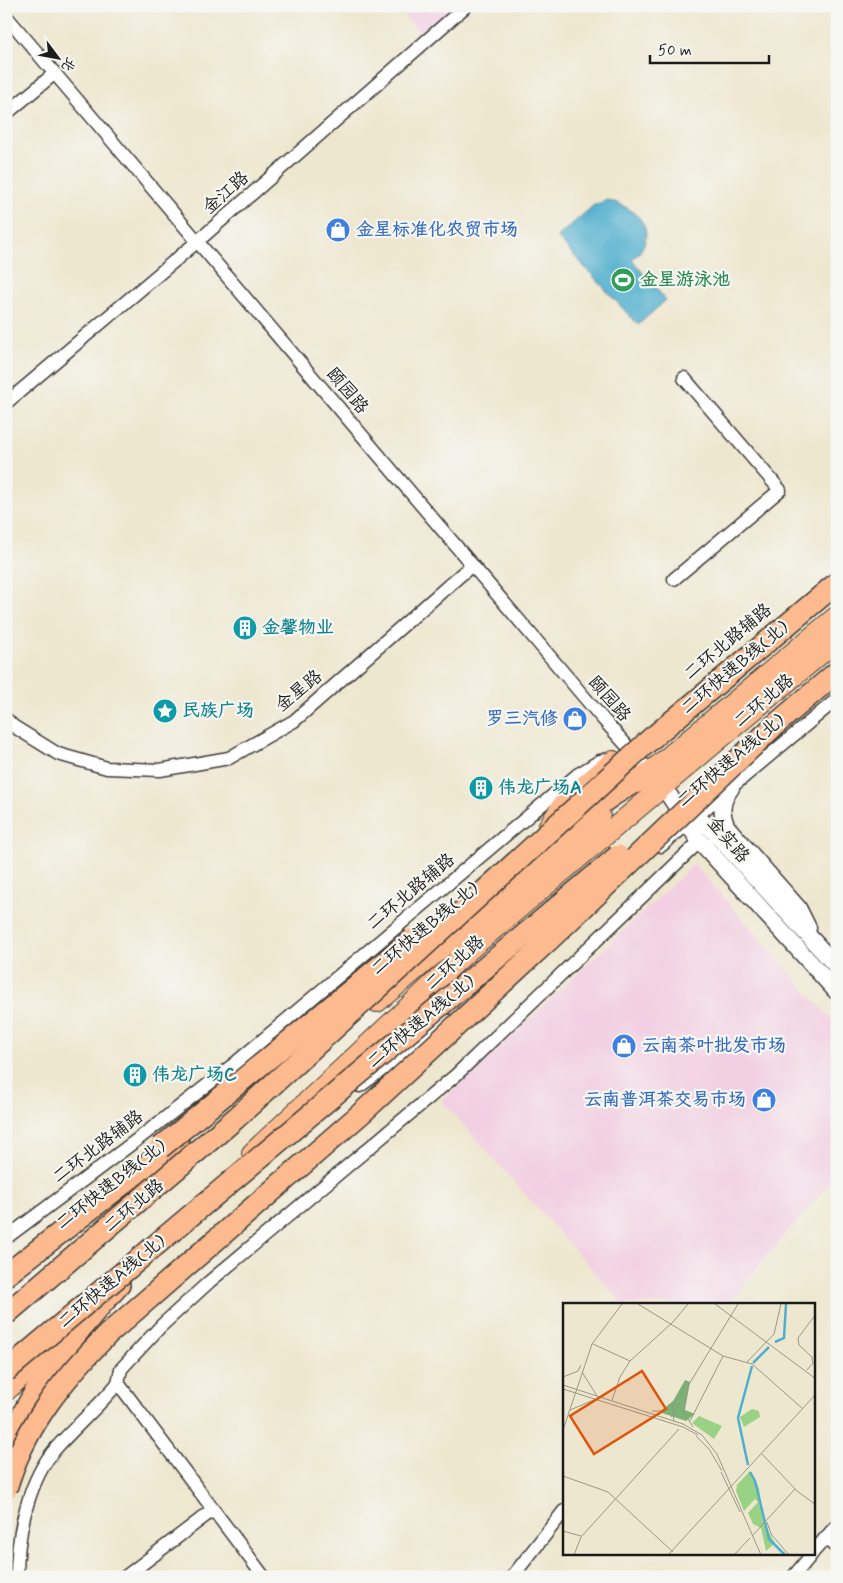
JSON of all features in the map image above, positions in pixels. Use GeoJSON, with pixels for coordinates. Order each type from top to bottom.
{"type":"FeatureCollection","features":[{"type":"Feature","properties":{"kind":"highway","name":"二环快速B线(北)"},"geometry":{"type":"LineString","coordinates":[[6,1267],[241,1083],[837,583]]}},
{"type":"Feature","properties":{"kind":"highway","name":"二环快速A线(北)"},"geometry":{"type":"LineString","coordinates":[[6,1371],[837,672]]}},
{"type":"Feature","properties":{"kind":"highway"},"geometry":{"type":"LineString","coordinates":[[6,1489],[17,1458],[40,1415],[70,1374],[108,1334],[378,1098],[557,932],[774,725]]}},
{"type":"Feature","properties":{"kind":"highway"},"geometry":{"type":"LineString","coordinates":[[6,1314],[236,1118],[654,736]]}},
{"type":"Feature","properties":{"kind":"highway"},"geometry":{"type":"LineString","coordinates":[[6,1275],[227,1102],[489,909],[532,854],[607,799],[657,779]]}},
{"type":"Feature","properties":{"kind":"highway"},"geometry":{"type":"LineString","coordinates":[[6,1454],[26,1407],[71,1341],[99,1306],[170,1232]]}},
{"type":"Feature","properties":{"kind":"main road"},"geometry":{"type":"LineString","coordinates":[[822,646],[837,603]]}},
{"type":"Feature","properties":{"kind":"main road","name":"二环北路"},"geometry":{"type":"LineString","coordinates":[[822,646],[837,616]]}},
{"type":"Feature","properties":{"kind":"main road","name":"二环北路"},"geometry":{"type":"LineString","coordinates":[[6,1314],[489,909],[657,779],[822,646],[837,640]]}},
{"type":"Feature","properties":{"kind":"main road"},"geometry":{"type":"LineString","coordinates":[[532,854],[564,803],[624,752]]}},
{"type":"Feature","properties":{"kind":"main road"},"geometry":{"type":"LineString","coordinates":[[489,909],[531,903],[636,861],[669,840]]}},
{"type":"Feature","properties":{"kind":"main road","name":"二环北路"},"geometry":{"type":"LineString","coordinates":[[6,1390],[74,1328],[170,1232],[369,1041],[489,909]]}},
{"type":"Feature","properties":{"kind":"street","name":"金江路"},"geometry":{"type":"LineString","coordinates":[[6,403],[198,242],[466,6]]}},
{"type":"Feature","properties":{"kind":"street","name":"颐园路"},"geometry":{"type":"LineString","coordinates":[[6,16],[472,565],[624,752],[657,779]]}},
{"type":"Feature","properties":{"kind":"street"},"geometry":{"type":"LineString","coordinates":[[6,114],[55,73]]}},
{"type":"Feature","properties":{"kind":"street"},"geometry":{"type":"LineString","coordinates":[[674,579],[780,490],[684,378]]}},
{"type":"Feature","properties":{"kind":"street","name":"金星路"},"geometry":{"type":"LineString","coordinates":[[6,719],[13,726],[58,754],[107,768],[160,770],[229,758],[294,721],[472,565]]}},
{"type":"Feature","properties":{"kind":"street","name":"二环北路辅路"},"geometry":{"type":"LineString","coordinates":[[6,1238],[233,1065],[577,775],[600,761],[624,752],[837,573]]}},
{"type":"Feature","properties":{"kind":"street"},"geometry":{"type":"LineString","coordinates":[[170,1232],[228,1183],[506,976],[837,699]]}},
{"type":"Feature","properties":{"kind":"street","name":"金实路"},"geometry":{"type":"LineString","coordinates":[[657,779],[692,820],[700,841],[837,992]]}},
{"type":"Feature","properties":{"kind":"street"},"geometry":{"type":"LineString","coordinates":[[731,788],[722,806],[722,813],[727,827],[798,908],[817,946]]}},
{"type":"Feature","properties":{"kind":"street","name":"金实路"},"geometry":{"type":"LineString","coordinates":[[692,820],[710,828],[837,967]]}},
{"type":"Feature","properties":{"kind":"street"},"geometry":{"type":"LineString","coordinates":[[17,1577],[17,1561],[27,1509],[39,1475],[56,1448],[95,1410],[118,1383],[121,1369],[160,1326],[209,1282],[456,1075],[700,841]]}},
{"type":"Feature","properties":{"kind":"street"},"geometry":{"type":"LineString","coordinates":[[118,1383],[264,1577]]}},
{"type":"Feature","properties":{"kind":"street"},"geometry":{"type":"LineString","coordinates":[[126,1577],[213,1510]]}},
{"type":"Feature","properties":{"kind":"street"},"geometry":{"type":"LineString","coordinates":[[512,1577],[563,1513]]}},
{"type":"Feature","properties":{"kind":"street"},"geometry":{"type":"LineString","coordinates":[[816,1549],[837,1524]]}},
{"type":"Feature","properties":{"kind":"street"},"geometry":{"type":"LineString","coordinates":[[825,1538],[837,1548]]}},
{"type":"Feature","properties":{"kind":"street"},"geometry":{"type":"LineString","coordinates":[[793,1577],[810,1556]]}},
{"type":"Feature","properties":{"kind":"shaded area"},"geometry":{"type":"Polygon","coordinates":[[[396,6],[466,6],[426,41],[396,6]]]}},
{"type":"Feature","properties":{"kind":"shaded area"},"geometry":{"type":"Polygon","coordinates":[[[694,864],[837,1026],[837,1173],[728,1303],[622,1303],[442,1101],[694,864]]]}},
{"type":"Feature","properties":{"kind":"water","name":"金星游泳池"},"geometry":{"type":"Polygon","coordinates":[[[607,200],[629,209],[643,223],[646,231],[645,240],[641,250],[632,260],[666,300],[638,325],[557,237],[594,205],[607,200]]]}},
{"type":"Feature","properties":{"kind":"place","name":"金星标准化农贸市场"},"geometry":{"type":"Point","coordinates":[338,230]}},
{"type":"Feature","properties":{"kind":"place","name":"金星游泳池"},"geometry":{"type":"Point","coordinates":[623,280]}},
{"type":"Feature","properties":{"kind":"place","name":"金馨物业"},"geometry":{"type":"Point","coordinates":[245,628]}},
{"type":"Feature","properties":{"kind":"place","name":"民族广场"},"geometry":{"type":"Point","coordinates":[165,711]}},
{"type":"Feature","properties":{"kind":"place","name":"罗三汽修"},"geometry":{"type":"Point","coordinates":[575,719]}},
{"type":"Feature","properties":{"kind":"place","name":"伟龙广场A"},"geometry":{"type":"Point","coordinates":[481,788]}},
{"type":"Feature","properties":{"kind":"place","name":"云南茶叶批发市场"},"geometry":{"type":"Point","coordinates":[624,1046]}},
{"type":"Feature","properties":{"kind":"place","name":"伟龙广场C"},"geometry":{"type":"Point","coordinates":[135,1075]}},
{"type":"Feature","properties":{"kind":"place","name":"云南普洱茶交易市场"},"geometry":{"type":"Point","coordinates":[764,1100]}}]}
